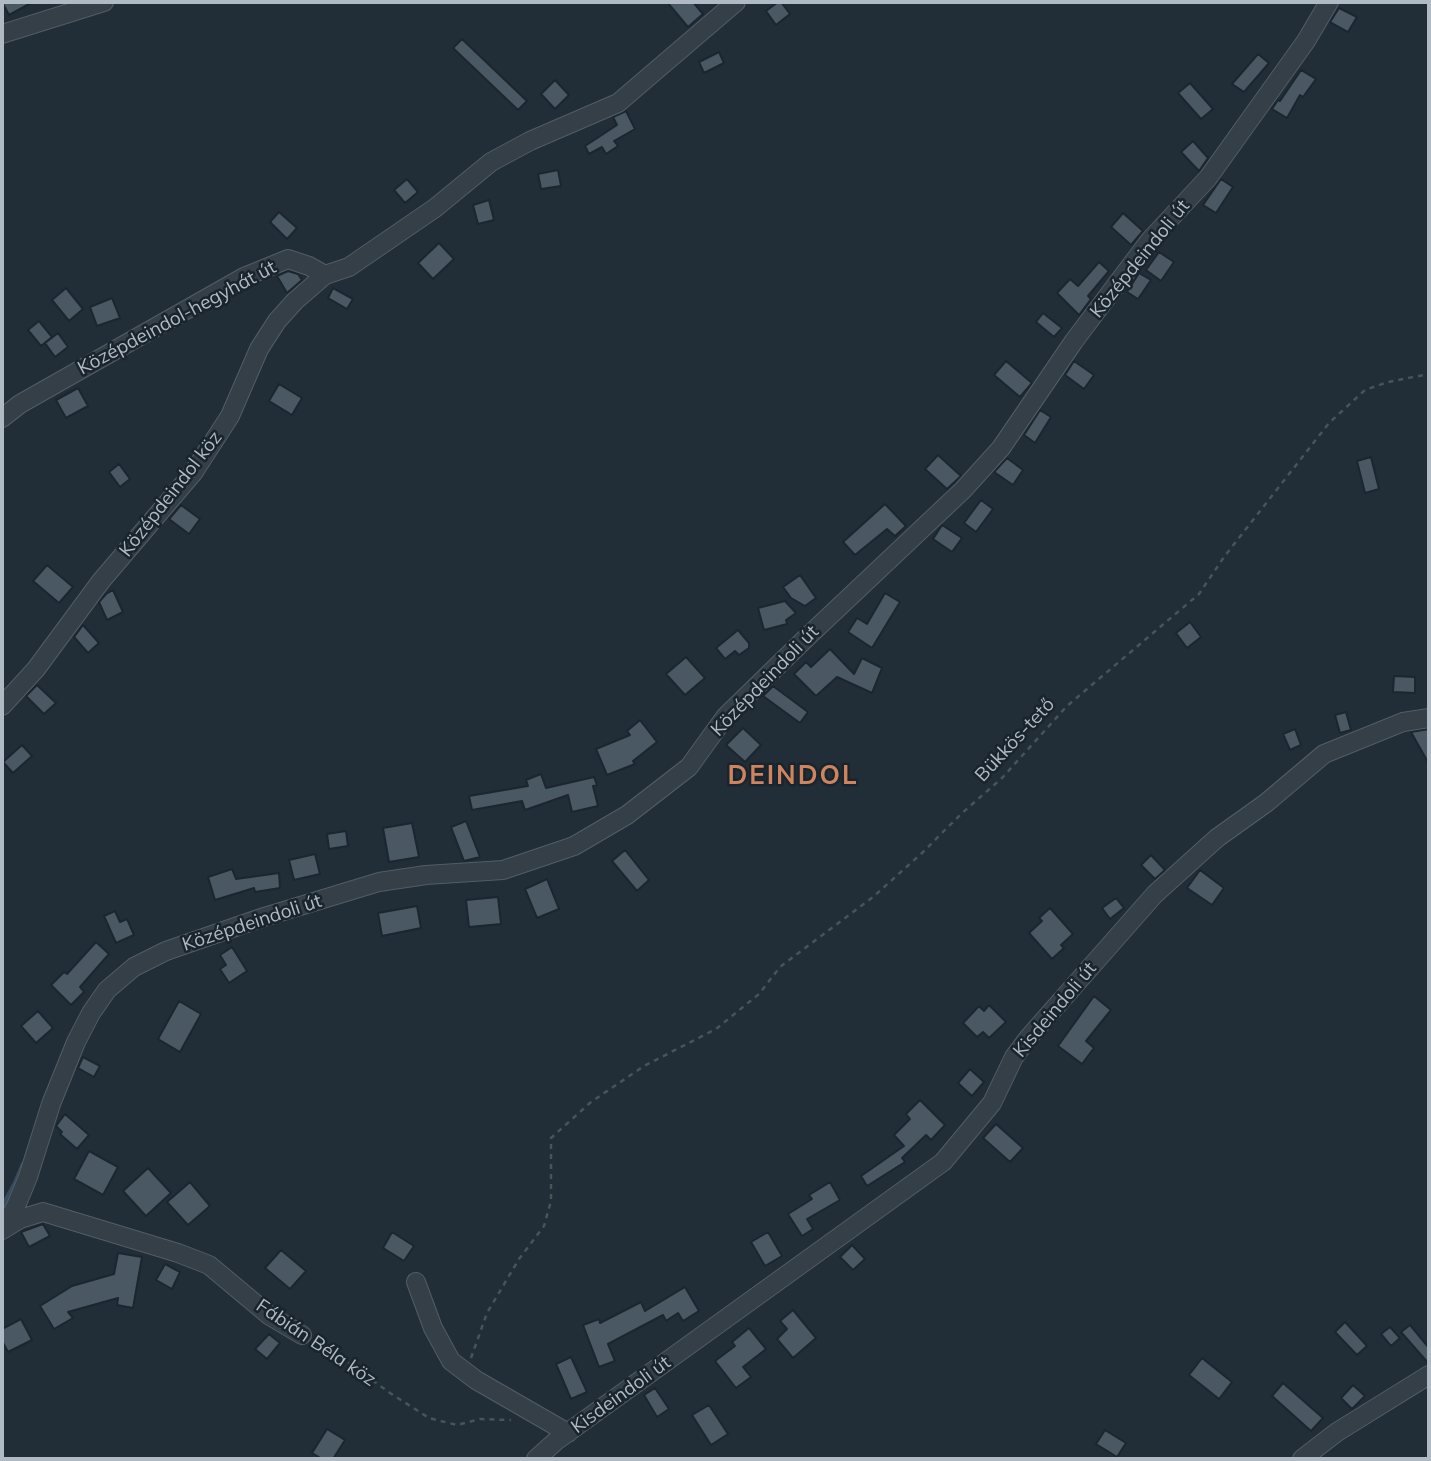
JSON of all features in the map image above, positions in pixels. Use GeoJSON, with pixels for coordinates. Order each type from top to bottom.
{"type":"FeatureCollection","features":[{"type":"Feature","properties":{"kind":"street"},"geometry":{"type":"LineString","coordinates":[[2,34],[104,2]]}},
{"type":"Feature","properties":{"kind":"street"},"geometry":{"type":"LineString","coordinates":[[325,275],[349,267],[391,240],[491,162],[530,141],[618,103],[736,2]]}},
{"type":"Feature","properties":{"kind":"street","name":"Középdeindoli út"},"geometry":{"type":"LineString","coordinates":[[2,1230],[29,1177],[51,1104],[76,1042],[107,990],[134,967],[166,951],[380,882],[426,875],[503,870],[574,846],[627,815],[689,767],[725,717],[963,490],[1002,449],[1074,341],[1150,240],[1208,178],[1306,41],[1329,2]]}},
{"type":"Feature","properties":{"kind":"street","name":"Középdeindol-hegyhát út"},"geometry":{"type":"LineString","coordinates":[[2,418],[20,404],[244,277],[288,259],[325,275]]}},
{"type":"Feature","properties":{"kind":"street","name":"Középdeindol köz"},"geometry":{"type":"LineString","coordinates":[[2,706],[36,669],[101,581],[192,473],[230,416],[259,349],[277,321],[325,275]]}},
{"type":"Feature","properties":{"kind":"street","name":"Kisdeindoli út"},"geometry":{"type":"LineString","coordinates":[[536,1459],[568,1433],[943,1162],[992,1103],[1014,1057],[1029,1037],[1155,894],[1217,838],[1266,803],[1324,754],[1403,722],[1429,718]]}},
{"type":"Feature","properties":{"kind":"street","name":"Fábián Béla köz"},"geometry":{"type":"LineString","coordinates":[[2,1230],[20,1219],[43,1212],[178,1253],[209,1265],[270,1317],[302,1335]]}},
{"type":"Feature","properties":{"kind":"street"},"geometry":{"type":"LineString","coordinates":[[416,1282],[433,1328],[451,1361],[568,1433]]}},
{"type":"Feature","properties":{"kind":"street"},"geometry":{"type":"LineString","coordinates":[[1302,1459],[1337,1432],[1429,1375]]}},
{"type":"Feature","properties":{"kind":"path","name":"Bükkös-tető"},"geometry":{"type":"LineString","coordinates":[[466,1372],[487,1313],[519,1259],[544,1226],[551,1201],[551,1138],[591,1102],[644,1066],[716,1029],[760,994],[780,967],[873,897],[1002,778],[1067,706],[1199,594],[1224,557],[1329,423],[1365,390],[1388,382],[1429,374]]}},
{"type":"Feature","properties":{"kind":"path","name":"Fábián Béla köz"},"geometry":{"type":"LineString","coordinates":[[302,1335],[346,1361],[429,1418],[457,1424],[480,1419],[514,1420]]}},
{"type":"Feature","properties":{"kind":"building"},"geometry":{"type":"Polygon","coordinates":[[[2,2],[33,2],[9,15],[2,2]]]}},
{"type":"Feature","properties":{"kind":"building"},"geometry":{"type":"Polygon","coordinates":[[[667,2],[693,2],[703,14],[688,27],[667,2]]]}},
{"type":"Feature","properties":{"kind":"building"},"geometry":{"type":"Polygon","coordinates":[[[781,2],[790,14],[776,25],[766,11],[781,2]]]}},
{"type":"Feature","properties":{"kind":"building"},"geometry":{"type":"Polygon","coordinates":[[[1339,8],[1357,17],[1348,32],[1330,22],[1339,8]]]}},
{"type":"Feature","properties":{"kind":"building"},"geometry":{"type":"Polygon","coordinates":[[[462,39],[527,101],[518,110],[453,48],[462,39]]]}},
{"type":"Feature","properties":{"kind":"building"},"geometry":{"type":"Polygon","coordinates":[[[719,52],[724,63],[704,73],[699,62],[719,52]]]}},
{"type":"Feature","properties":{"kind":"building"},"geometry":{"type":"Polygon","coordinates":[[[1258,54],[1269,63],[1244,92],[1232,84],[1258,54]]]}},
{"type":"Feature","properties":{"kind":"building"},"geometry":{"type":"Polygon","coordinates":[[[1301,70],[1316,79],[1303,97],[1300,95],[1287,118],[1272,109],[1301,70]]]}},
{"type":"Feature","properties":{"kind":"building"},"geometry":{"type":"Polygon","coordinates":[[[555,80],[569,95],[555,109],[541,94],[555,80]]]}},
{"type":"Feature","properties":{"kind":"building"},"geometry":{"type":"Polygon","coordinates":[[[1190,83],[1213,109],[1201,119],[1178,93],[1190,83]]]}},
{"type":"Feature","properties":{"kind":"building"},"geometry":{"type":"Polygon","coordinates":[[[626,111],[635,129],[614,141],[618,146],[606,154],[602,147],[589,154],[585,146],[617,125],[613,117],[626,111]]]}},
{"type":"Feature","properties":{"kind":"building"},"geometry":{"type":"Polygon","coordinates":[[[1193,141],[1208,158],[1199,171],[1181,152],[1193,141]]]}},
{"type":"Feature","properties":{"kind":"building"},"geometry":{"type":"Polygon","coordinates":[[[558,170],[561,186],[541,189],[538,174],[558,170]]]}},
{"type":"Feature","properties":{"kind":"building"},"geometry":{"type":"Polygon","coordinates":[[[407,179],[418,192],[405,203],[394,190],[407,179]]]}},
{"type":"Feature","properties":{"kind":"building"},"geometry":{"type":"Polygon","coordinates":[[[1221,179],[1233,187],[1216,213],[1203,205],[1221,179]]]}},
{"type":"Feature","properties":{"kind":"building"},"geometry":{"type":"Polygon","coordinates":[[[489,200],[494,220],[478,224],[473,205],[489,200]]]}},
{"type":"Feature","properties":{"kind":"building"},"geometry":{"type":"Polygon","coordinates":[[[279,212],[297,228],[287,239],[270,222],[279,212]]]}},
{"type":"Feature","properties":{"kind":"building"},"geometry":{"type":"Polygon","coordinates":[[[1123,213],[1143,231],[1131,245],[1111,227],[1123,213]]]}},
{"type":"Feature","properties":{"kind":"building"},"geometry":{"type":"Polygon","coordinates":[[[439,243],[454,259],[433,279],[418,263],[439,243]]]}},
{"type":"Feature","properties":{"kind":"building"},"geometry":{"type":"Polygon","coordinates":[[[1159,252],[1174,262],[1161,281],[1146,270],[1159,252]]]}},
{"type":"Feature","properties":{"kind":"building"},"geometry":{"type":"Polygon","coordinates":[[[1099,262],[1109,271],[1088,296],[1091,299],[1079,315],[1057,293],[1070,279],[1078,286],[1099,262]]]}},
{"type":"Feature","properties":{"kind":"building"},"geometry":{"type":"Polygon","coordinates":[[[288,271],[298,274],[302,280],[287,293],[277,276],[288,271]]]}},
{"type":"Feature","properties":{"kind":"building"},"geometry":{"type":"Polygon","coordinates":[[[1139,273],[1151,280],[1138,299],[1127,292],[1139,273]]]}},
{"type":"Feature","properties":{"kind":"building"},"geometry":{"type":"Polygon","coordinates":[[[66,288],[83,309],[69,321],[52,300],[66,288]]]}},
{"type":"Feature","properties":{"kind":"building"},"geometry":{"type":"Polygon","coordinates":[[[333,288],[353,299],[347,309],[328,298],[333,288]]]}},
{"type":"Feature","properties":{"kind":"building"},"geometry":{"type":"Polygon","coordinates":[[[112,298],[120,318],[97,326],[90,307],[112,298]]]}},
{"type":"Feature","properties":{"kind":"building"},"geometry":{"type":"Polygon","coordinates":[[[1043,313],[1062,328],[1054,337],[1036,322],[1043,313]]]}},
{"type":"Feature","properties":{"kind":"building"},"geometry":{"type":"Polygon","coordinates":[[[39,321],[52,337],[41,346],[28,330],[39,321]]]}},
{"type":"Feature","properties":{"kind":"building"},"geometry":{"type":"Polygon","coordinates":[[[58,333],[68,347],[55,357],[45,343],[58,333]]]}},
{"type":"Feature","properties":{"kind":"building"},"geometry":{"type":"Polygon","coordinates":[[[1006,361],[1032,383],[1020,397],[994,375],[1006,361]]]}},
{"type":"Feature","properties":{"kind":"building"},"geometry":{"type":"Polygon","coordinates":[[[1074,361],[1094,375],[1084,389],[1065,375],[1074,361]]]}},
{"type":"Feature","properties":{"kind":"building"},"geometry":{"type":"Polygon","coordinates":[[[279,384],[302,398],[292,415],[269,401],[279,384]]]}},
{"type":"Feature","properties":{"kind":"building"},"geometry":{"type":"Polygon","coordinates":[[[78,388],[88,406],[66,418],[56,400],[78,388]]]}},
{"type":"Feature","properties":{"kind":"building"},"geometry":{"type":"Polygon","coordinates":[[[1040,410],[1051,417],[1035,443],[1024,435],[1040,410]]]}},
{"type":"Feature","properties":{"kind":"building"},"geometry":{"type":"Polygon","coordinates":[[[938,455],[961,476],[947,489],[925,469],[938,455]]]}},
{"type":"Feature","properties":{"kind":"building"},"geometry":{"type":"Polygon","coordinates":[[[1371,457],[1379,489],[1365,493],[1357,461],[1371,457]]]}},
{"type":"Feature","properties":{"kind":"building"},"geometry":{"type":"Polygon","coordinates":[[[1007,458],[1023,470],[1013,485],[994,472],[1007,458]]]}},
{"type":"Feature","properties":{"kind":"building"},"geometry":{"type":"Polygon","coordinates":[[[119,464],[130,479],[120,487],[109,472],[119,464]]]}},
{"type":"Feature","properties":{"kind":"building"},"geometry":{"type":"Polygon","coordinates":[[[981,500],[993,509],[976,532],[964,523],[981,500]]]}},
{"type":"Feature","properties":{"kind":"building"},"geometry":{"type":"Polygon","coordinates":[[[885,504],[906,526],[895,536],[887,529],[855,555],[843,542],[885,504]]]}},
{"type":"Feature","properties":{"kind":"building"},"geometry":{"type":"Polygon","coordinates":[[[181,505],[200,519],[189,534],[169,519],[181,505]]]}},
{"type":"Feature","properties":{"kind":"building"},"geometry":{"type":"Polygon","coordinates":[[[942,525],[962,538],[952,552],[933,539],[942,525]]]}},
{"type":"Feature","properties":{"kind":"building"},"geometry":{"type":"Polygon","coordinates":[[[47,565],[73,587],[59,603],[33,581],[47,565]]]}},
{"type":"Feature","properties":{"kind":"building"},"geometry":{"type":"Polygon","coordinates":[[[800,575],[816,598],[805,606],[791,598],[783,587],[800,575]]]}},
{"type":"Feature","properties":{"kind":"building"},"geometry":{"type":"Polygon","coordinates":[[[113,590],[123,612],[107,620],[99,602],[113,590]]]}},
{"type":"Feature","properties":{"kind":"building"},"geometry":{"type":"Polygon","coordinates":[[[885,593],[900,602],[872,648],[848,632],[857,618],[867,624],[885,593]]]}},
{"type":"Feature","properties":{"kind":"building"},"geometry":{"type":"Polygon","coordinates":[[[785,601],[796,613],[786,620],[787,624],[764,630],[758,608],[785,601]]]}},
{"type":"Feature","properties":{"kind":"building"},"geometry":{"type":"Polygon","coordinates":[[[1190,622],[1201,637],[1187,648],[1176,633],[1190,622]]]}},
{"type":"Feature","properties":{"kind":"building"},"geometry":{"type":"Polygon","coordinates":[[[83,625],[99,643],[88,653],[74,637],[83,625]]]}},
{"type":"Feature","properties":{"kind":"building"},"geometry":{"type":"Polygon","coordinates":[[[738,630],[749,643],[749,648],[739,655],[735,651],[725,659],[716,648],[738,630]]]}},
{"type":"Feature","properties":{"kind":"building"},"geometry":{"type":"Polygon","coordinates":[[[830,649],[854,674],[862,658],[882,668],[872,693],[837,677],[816,696],[794,674],[806,662],[811,667],[830,649]]]}},
{"type":"Feature","properties":{"kind":"building"},"geometry":{"type":"Polygon","coordinates":[[[686,657],[705,678],[685,695],[666,674],[686,657]]]}},
{"type":"Feature","properties":{"kind":"building"},"geometry":{"type":"Polygon","coordinates":[[[1394,676],[1415,677],[1415,693],[1393,692],[1394,676]]]}},
{"type":"Feature","properties":{"kind":"building"},"geometry":{"type":"Polygon","coordinates":[[[37,685],[56,703],[44,714],[26,696],[37,685]]]}},
{"type":"Feature","properties":{"kind":"building"},"geometry":{"type":"Polygon","coordinates":[[[773,686],[808,712],[800,723],[763,696],[773,686]]]}},
{"type":"Feature","properties":{"kind":"building"},"geometry":{"type":"Polygon","coordinates":[[[1346,712],[1351,730],[1340,733],[1335,715],[1346,712]]]}},
{"type":"Feature","properties":{"kind":"building"},"geometry":{"type":"Polygon","coordinates":[[[640,720],[657,742],[633,761],[635,764],[607,775],[596,749],[630,735],[627,731],[640,720]]]}},
{"type":"Feature","properties":{"kind":"building"},"geometry":{"type":"Polygon","coordinates":[[[743,728],[761,745],[745,762],[726,745],[743,728]]]}},
{"type":"Feature","properties":{"kind":"building"},"geometry":{"type":"Polygon","coordinates":[[[1295,729],[1301,745],[1290,750],[1283,734],[1295,729]]]}},
{"type":"Feature","properties":{"kind":"building"},"geometry":{"type":"Polygon","coordinates":[[[1429,729],[1429,764],[1411,732],[1429,729]]]}},
{"type":"Feature","properties":{"kind":"building"},"geometry":{"type":"Polygon","coordinates":[[[22,745],[32,756],[13,773],[3,762],[22,745]]]}},
{"type":"Feature","properties":{"kind":"building"},"geometry":{"type":"Polygon","coordinates":[[[541,774],[546,788],[594,777],[597,785],[593,786],[598,806],[572,812],[568,795],[525,810],[522,801],[472,810],[469,796],[528,786],[526,780],[541,774]]]}},
{"type":"Feature","properties":{"kind":"building"},"geometry":{"type":"Polygon","coordinates":[[[466,821],[480,857],[464,861],[451,827],[466,821]]]}},
{"type":"Feature","properties":{"kind":"building"},"geometry":{"type":"Polygon","coordinates":[[[412,823],[419,857],[389,862],[383,828],[412,823]]]}},
{"type":"Feature","properties":{"kind":"building"},"geometry":{"type":"Polygon","coordinates":[[[346,831],[348,846],[329,849],[327,834],[346,831]]]}},
{"type":"Feature","properties":{"kind":"building"},"geometry":{"type":"Polygon","coordinates":[[[625,850],[649,880],[637,891],[612,861],[625,850]]]}},
{"type":"Feature","properties":{"kind":"building"},"geometry":{"type":"Polygon","coordinates":[[[315,854],[320,874],[294,880],[289,860],[315,854]]]}},
{"type":"Feature","properties":{"kind":"building"},"geometry":{"type":"Polygon","coordinates":[[[1151,855],[1165,870],[1155,879],[1141,865],[1151,855]]]}},
{"type":"Feature","properties":{"kind":"building"},"geometry":{"type":"Polygon","coordinates":[[[232,869],[236,879],[279,873],[280,888],[255,892],[254,888],[215,900],[208,877],[232,869]]]}},
{"type":"Feature","properties":{"kind":"building"},"geometry":{"type":"Polygon","coordinates":[[[1200,870],[1224,888],[1212,905],[1187,888],[1200,870]]]}},
{"type":"Feature","properties":{"kind":"building"},"geometry":{"type":"Polygon","coordinates":[[[547,879],[559,909],[537,918],[525,889],[547,879]]]}},
{"type":"Feature","properties":{"kind":"building"},"geometry":{"type":"Polygon","coordinates":[[[498,897],[501,924],[469,927],[466,900],[498,897]]]}},
{"type":"Feature","properties":{"kind":"building"},"geometry":{"type":"Polygon","coordinates":[[[1116,898],[1124,908],[1110,919],[1102,908],[1116,898]]]}},
{"type":"Feature","properties":{"kind":"building"},"geometry":{"type":"Polygon","coordinates":[[[417,906],[421,928],[382,936],[378,913],[417,906]]]}},
{"type":"Feature","properties":{"kind":"building"},"geometry":{"type":"Polygon","coordinates":[[[1050,908],[1073,934],[1061,945],[1064,948],[1052,959],[1029,933],[1042,921],[1039,918],[1050,908]]]}},
{"type":"Feature","properties":{"kind":"building"},"geometry":{"type":"Polygon","coordinates":[[[115,911],[120,922],[127,919],[134,935],[116,943],[104,916],[115,911]]]}},
{"type":"Feature","properties":{"kind":"building"},"geometry":{"type":"Polygon","coordinates":[[[96,942],[109,954],[80,987],[84,992],[71,1005],[51,985],[64,972],[67,974],[96,942]]]}},
{"type":"Feature","properties":{"kind":"building"},"geometry":{"type":"Polygon","coordinates":[[[232,947],[247,971],[229,983],[220,969],[226,965],[220,955],[232,947]]]}},
{"type":"Feature","properties":{"kind":"building"},"geometry":{"type":"Polygon","coordinates":[[[1094,996],[1111,1010],[1086,1041],[1094,1048],[1082,1064],[1058,1046],[1094,996]]]}},
{"type":"Feature","properties":{"kind":"building"},"geometry":{"type":"Polygon","coordinates":[[[179,1001],[201,1014],[180,1052],[158,1039],[179,1001]]]}},
{"type":"Feature","properties":{"kind":"building"},"geometry":{"type":"Polygon","coordinates":[[[989,1005],[1006,1022],[989,1038],[983,1032],[977,1037],[963,1023],[979,1006],[984,1011],[989,1005]]]}},
{"type":"Feature","properties":{"kind":"building"},"geometry":{"type":"Polygon","coordinates":[[[38,1011],[53,1028],[36,1043],[21,1026],[38,1011]]]}},
{"type":"Feature","properties":{"kind":"building"},"geometry":{"type":"Polygon","coordinates":[[[83,1057],[100,1066],[94,1077],[78,1068],[83,1057]]]}},
{"type":"Feature","properties":{"kind":"building"},"geometry":{"type":"Polygon","coordinates":[[[970,1069],[984,1082],[972,1096],[958,1083],[970,1069]]]}},
{"type":"Feature","properties":{"kind":"building"},"geometry":{"type":"Polygon","coordinates":[[[920,1100],[945,1125],[931,1140],[926,1135],[902,1158],[905,1162],[867,1186],[861,1176],[904,1146],[894,1135],[910,1119],[906,1114],[920,1100]]]}},
{"type":"Feature","properties":{"kind":"building"},"geometry":{"type":"Polygon","coordinates":[[[65,1114],[89,1135],[77,1149],[60,1134],[62,1132],[56,1126],[65,1114]]]}},
{"type":"Feature","properties":{"kind":"building"},"geometry":{"type":"Polygon","coordinates":[[[996,1124],[1023,1148],[1010,1162],[983,1138],[996,1124]]]}},
{"type":"Feature","properties":{"kind":"building"},"geometry":{"type":"Polygon","coordinates":[[[89,1151],[118,1167],[103,1195],[74,1179],[89,1151]]]}},
{"type":"Feature","properties":{"kind":"building"},"geometry":{"type":"Polygon","coordinates":[[[148,1168],[171,1193],[146,1216],[123,1191],[148,1168]]]}},
{"type":"Feature","properties":{"kind":"building"},"geometry":{"type":"Polygon","coordinates":[[[190,1182],[210,1206],[188,1225],[167,1202],[190,1182]]]}},
{"type":"Feature","properties":{"kind":"building"},"geometry":{"type":"Polygon","coordinates":[[[830,1182],[840,1200],[807,1219],[813,1229],[802,1236],[788,1214],[812,1199],[809,1195],[830,1182]]]}},
{"type":"Feature","properties":{"kind":"building"},"geometry":{"type":"Polygon","coordinates":[[[43,1224],[50,1236],[29,1247],[21,1232],[43,1224]]]}},
{"type":"Feature","properties":{"kind":"building"},"geometry":{"type":"Polygon","coordinates":[[[392,1232],[414,1246],[404,1261],[383,1248],[392,1232]]]}},
{"type":"Feature","properties":{"kind":"building"},"geometry":{"type":"Polygon","coordinates":[[[768,1232],[782,1256],[765,1266],[751,1242],[768,1232]]]}},
{"type":"Feature","properties":{"kind":"building"},"geometry":{"type":"Polygon","coordinates":[[[852,1245],[865,1259],[853,1270],[840,1257],[852,1245]]]}},
{"type":"Feature","properties":{"kind":"building"},"geometry":{"type":"Polygon","coordinates":[[[281,1250],[306,1271],[290,1289],[265,1268],[281,1250]]]}},
{"type":"Feature","properties":{"kind":"building"},"geometry":{"type":"Polygon","coordinates":[[[118,1253],[142,1257],[133,1308],[117,1305],[118,1298],[68,1312],[73,1318],[54,1329],[40,1306],[72,1286],[114,1274],[118,1253]]]}},
{"type":"Feature","properties":{"kind":"building"},"geometry":{"type":"Polygon","coordinates":[[[165,1264],[180,1272],[172,1289],[156,1280],[165,1264]]]}},
{"type":"Feature","properties":{"kind":"building"},"geometry":{"type":"Polygon","coordinates":[[[685,1287],[699,1311],[683,1321],[678,1313],[666,1321],[663,1315],[608,1344],[615,1361],[599,1367],[583,1325],[599,1319],[600,1323],[641,1302],[645,1311],[685,1287]]]}},
{"type":"Feature","properties":{"kind":"building"},"geometry":{"type":"Polygon","coordinates":[[[793,1310],[816,1338],[793,1358],[777,1339],[787,1329],[780,1321],[793,1310]]]}},
{"type":"Feature","properties":{"kind":"building"},"geometry":{"type":"Polygon","coordinates":[[[21,1319],[32,1340],[8,1352],[2,1341],[2,1329],[21,1319]]]}},
{"type":"Feature","properties":{"kind":"building"},"geometry":{"type":"Polygon","coordinates":[[[1345,1322],[1367,1346],[1357,1355],[1335,1332],[1345,1322]]]}},
{"type":"Feature","properties":{"kind":"building"},"geometry":{"type":"Polygon","coordinates":[[[1410,1325],[1429,1348],[1429,1364],[1401,1332],[1410,1325]]]}},
{"type":"Feature","properties":{"kind":"building"},"geometry":{"type":"Polygon","coordinates":[[[1390,1327],[1400,1338],[1391,1346],[1381,1334],[1390,1327]]]}},
{"type":"Feature","properties":{"kind":"building"},"geometry":{"type":"Polygon","coordinates":[[[749,1328],[766,1349],[743,1367],[751,1377],[736,1388],[715,1361],[735,1346],[732,1342],[749,1328]]]}},
{"type":"Feature","properties":{"kind":"building"},"geometry":{"type":"Polygon","coordinates":[[[269,1334],[280,1343],[267,1359],[255,1349],[269,1334]]]}},
{"type":"Feature","properties":{"kind":"building"},"geometry":{"type":"Polygon","coordinates":[[[571,1357],[587,1392],[571,1399],[556,1364],[571,1357]]]}},
{"type":"Feature","properties":{"kind":"building"},"geometry":{"type":"Polygon","coordinates":[[[1202,1358],[1232,1382],[1219,1399],[1189,1375],[1202,1358]]]}},
{"type":"Feature","properties":{"kind":"building"},"geometry":{"type":"Polygon","coordinates":[[[1283,1383],[1323,1418],[1311,1431],[1272,1396],[1283,1383]]]}},
{"type":"Feature","properties":{"kind":"building"},"geometry":{"type":"Polygon","coordinates":[[[1353,1385],[1365,1396],[1352,1409],[1341,1398],[1353,1385]]]}},
{"type":"Feature","properties":{"kind":"building"},"geometry":{"type":"Polygon","coordinates":[[[655,1388],[669,1409],[657,1417],[644,1395],[655,1388]]]}},
{"type":"Feature","properties":{"kind":"building"},"geometry":{"type":"Polygon","coordinates":[[[709,1405],[728,1434],[711,1445],[692,1415],[709,1405]]]}},
{"type":"Feature","properties":{"kind":"building"},"geometry":{"type":"Polygon","coordinates":[[[327,1429],[345,1440],[333,1459],[322,1459],[312,1453],[327,1429]]]}},
{"type":"Feature","properties":{"kind":"building"},"geometry":{"type":"Polygon","coordinates":[[[1105,1430],[1126,1443],[1117,1457],[1096,1444],[1105,1430]]]}},
{"type":"Feature","properties":{"kind":"waterway"},"geometry":{"type":"LineString","coordinates":[[2,1207],[23,1164]]}},
{"type":"Feature","properties":{"kind":"district","name":"DEINDOL"},"geometry":{"type":"Point","coordinates":[793,776]}}]}
